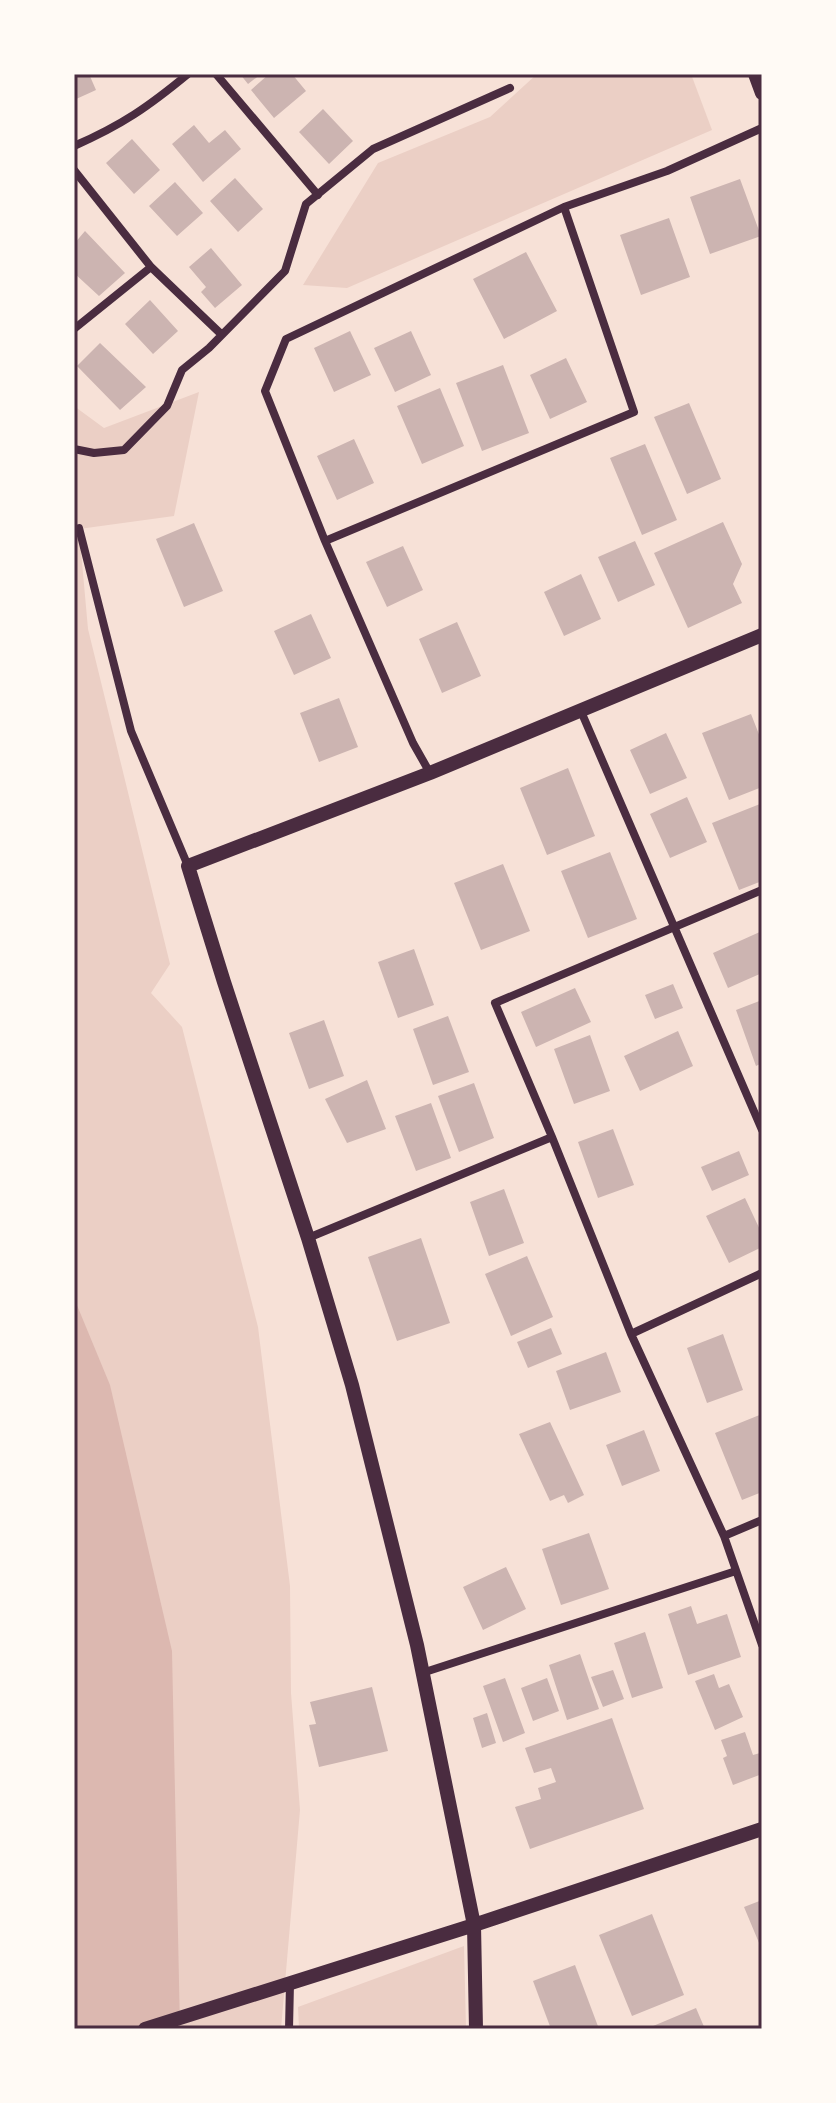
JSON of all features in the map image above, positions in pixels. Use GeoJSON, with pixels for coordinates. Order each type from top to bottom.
{"type":"FeatureCollection","features":[{"type":"Feature","properties":{"kind":"street"},"geometry":{"type":"LineString","coordinates":[[74,146],[147,108],[188,74]]}},
{"type":"Feature","properties":{"kind":"street"},"geometry":{"type":"LineString","coordinates":[[216,74],[318,195]]}},
{"type":"Feature","properties":{"kind":"street"},"geometry":{"type":"LineString","coordinates":[[755,74],[762,93]]}},
{"type":"Feature","properties":{"kind":"street"},"geometry":{"type":"LineString","coordinates":[[74,449],[94,453],[124,450],[167,406],[182,370],[209,348],[285,271],[306,204],[373,149],[510,88]]}},
{"type":"Feature","properties":{"kind":"street"},"geometry":{"type":"LineString","coordinates":[[430,773],[413,743],[325,541],[265,391],[286,339],[564,207],[667,171],[762,128]]}},
{"type":"Feature","properties":{"kind":"street"},"geometry":{"type":"LineString","coordinates":[[74,170],[151,267],[221,334]]}},
{"type":"Feature","properties":{"kind":"street"},"geometry":{"type":"LineString","coordinates":[[325,541],[634,412],[564,207]]}},
{"type":"Feature","properties":{"kind":"street"},"geometry":{"type":"LineString","coordinates":[[74,329],[151,267]]}},
{"type":"Feature","properties":{"kind":"street"},"geometry":{"type":"LineString","coordinates":[[79,528],[131,731],[188,866],[352,1385],[422,1673],[474,1925],[476,2029]]}},
{"type":"Feature","properties":{"kind":"street"},"geometry":{"type":"LineString","coordinates":[[188,866],[430,773],[762,635]]}},
{"type":"Feature","properties":{"kind":"street"},"geometry":{"type":"LineString","coordinates":[[580,709],[762,1130]]}},
{"type":"Feature","properties":{"kind":"street"},"geometry":{"type":"LineString","coordinates":[[762,890],[495,1003],[631,1334],[724,1536],[762,1645]]}},
{"type":"Feature","properties":{"kind":"street"},"geometry":{"type":"LineString","coordinates":[[308,1238],[552,1137]]}},
{"type":"Feature","properties":{"kind":"street"},"geometry":{"type":"LineString","coordinates":[[631,1334],[762,1273]]}},
{"type":"Feature","properties":{"kind":"street"},"geometry":{"type":"LineString","coordinates":[[724,1536],[762,1520]]}},
{"type":"Feature","properties":{"kind":"street"},"geometry":{"type":"LineString","coordinates":[[422,1673],[736,1571]]}},
{"type":"Feature","properties":{"kind":"street"},"geometry":{"type":"LineString","coordinates":[[145,2029],[474,1925],[762,1829]]}},
{"type":"Feature","properties":{"kind":"street"},"geometry":{"type":"LineString","coordinates":[[289,2029],[290,1982]]}},
{"type":"Feature","properties":{"kind":"shaded area"},"geometry":{"type":"Polygon","coordinates":[[[537,74],[691,74],[712,130],[347,288],[303,285],[378,163],[490,117],[537,74]]]}},
{"type":"Feature","properties":{"kind":"shaded area"},"geometry":{"type":"Polygon","coordinates":[[[199,392],[174,516],[79,529],[88,629],[170,964],[151,993],[182,1027],[258,1327],[290,1586],[291,1693],[300,1810],[281,2029],[74,2029],[74,406],[104,428],[199,392]]]}},
{"type":"Feature","properties":{"kind":"shaded area"},"geometry":{"type":"Polygon","coordinates":[[[74,1298],[110,1385],[172,1651],[180,2029],[74,2029],[74,1298]]]}},
{"type":"Feature","properties":{"kind":"shaded area"},"geometry":{"type":"Polygon","coordinates":[[[464,1946],[466,2029],[299,2029],[298,2007],[464,1946]]]}},
{"type":"Feature","properties":{"kind":"building"},"geometry":{"type":"Polygon","coordinates":[[[74,74],[89,74],[96,90],[74,100],[74,74]]]}},
{"type":"Feature","properties":{"kind":"building"},"geometry":{"type":"Polygon","coordinates":[[[240,74],[261,74],[248,84],[240,74]]]}},
{"type":"Feature","properties":{"kind":"building"},"geometry":{"type":"Polygon","coordinates":[[[269,74],[292,74],[306,91],[274,118],[251,90],[269,74]]]}},
{"type":"Feature","properties":{"kind":"building"},"geometry":{"type":"Polygon","coordinates":[[[323,109],[353,141],[329,164],[299,132],[323,109]]]}},
{"type":"Feature","properties":{"kind":"building"},"geometry":{"type":"Polygon","coordinates":[[[194,125],[209,143],[225,130],[241,149],[203,182],[172,144],[194,125]]]}},
{"type":"Feature","properties":{"kind":"building"},"geometry":{"type":"Polygon","coordinates":[[[132,139],[160,170],[134,194],[106,163],[132,139]]]}},
{"type":"Feature","properties":{"kind":"building"},"geometry":{"type":"Polygon","coordinates":[[[235,178],[263,209],[238,232],[210,201],[235,178]]]}},
{"type":"Feature","properties":{"kind":"building"},"geometry":{"type":"Polygon","coordinates":[[[740,179],[761,236],[710,254],[690,197],[740,179]]]}},
{"type":"Feature","properties":{"kind":"building"},"geometry":{"type":"Polygon","coordinates":[[[175,182],[203,213],[177,236],[149,206],[175,182]]]}},
{"type":"Feature","properties":{"kind":"building"},"geometry":{"type":"Polygon","coordinates":[[[669,218],[690,277],[641,295],[620,235],[669,218]]]}},
{"type":"Feature","properties":{"kind":"building"},"geometry":{"type":"Polygon","coordinates":[[[85,231],[125,273],[99,296],[74,273],[74,244],[85,231]]]}},
{"type":"Feature","properties":{"kind":"building"},"geometry":{"type":"Polygon","coordinates":[[[211,248],[242,285],[215,308],[201,292],[206,287],[189,267],[211,248]]]}},
{"type":"Feature","properties":{"kind":"building"},"geometry":{"type":"Polygon","coordinates":[[[526,252],[557,311],[504,339],[473,279],[526,252]]]}},
{"type":"Feature","properties":{"kind":"building"},"geometry":{"type":"Polygon","coordinates":[[[150,300],[178,331],[153,354],[125,324],[150,300]]]}},
{"type":"Feature","properties":{"kind":"building"},"geometry":{"type":"Polygon","coordinates":[[[350,331],[371,375],[334,392],[314,348],[350,331]]]}},
{"type":"Feature","properties":{"kind":"building"},"geometry":{"type":"Polygon","coordinates":[[[411,331],[431,375],[395,392],[374,348],[411,331]]]}},
{"type":"Feature","properties":{"kind":"building"},"geometry":{"type":"Polygon","coordinates":[[[100,343],[146,387],[120,410],[77,366],[100,343]]]}},
{"type":"Feature","properties":{"kind":"building"},"geometry":{"type":"Polygon","coordinates":[[[566,358],[587,402],[550,419],[530,375],[566,358]]]}},
{"type":"Feature","properties":{"kind":"building"},"geometry":{"type":"Polygon","coordinates":[[[503,365],[529,433],[482,451],[456,383],[503,365]]]}},
{"type":"Feature","properties":{"kind":"building"},"geometry":{"type":"Polygon","coordinates":[[[440,388],[464,446],[422,464],[397,406],[440,388]]]}},
{"type":"Feature","properties":{"kind":"building"},"geometry":{"type":"Polygon","coordinates":[[[689,403],[721,479],[687,494],[654,417],[689,403]]]}},
{"type":"Feature","properties":{"kind":"building"},"geometry":{"type":"Polygon","coordinates":[[[354,439],[374,483],[337,500],[317,456],[354,439]]]}},
{"type":"Feature","properties":{"kind":"building"},"geometry":{"type":"Polygon","coordinates":[[[645,444],[677,520],[642,535],[610,458],[645,444]]]}},
{"type":"Feature","properties":{"kind":"building"},"geometry":{"type":"Polygon","coordinates":[[[723,522],[742,564],[733,584],[742,603],[688,628],[654,553],[723,522]]]}},
{"type":"Feature","properties":{"kind":"building"},"geometry":{"type":"Polygon","coordinates":[[[194,523],[223,591],[184,607],[156,539],[194,523]]]}},
{"type":"Feature","properties":{"kind":"building"},"geometry":{"type":"Polygon","coordinates":[[[635,541],[655,585],[618,602],[598,557],[635,541]]]}},
{"type":"Feature","properties":{"kind":"building"},"geometry":{"type":"Polygon","coordinates":[[[403,546],[423,590],[387,607],[366,562],[403,546]]]}},
{"type":"Feature","properties":{"kind":"building"},"geometry":{"type":"Polygon","coordinates":[[[581,574],[601,619],[564,636],[544,592],[581,574]]]}},
{"type":"Feature","properties":{"kind":"building"},"geometry":{"type":"Polygon","coordinates":[[[311,614],[331,658],[294,675],[274,631],[311,614]]]}},
{"type":"Feature","properties":{"kind":"building"},"geometry":{"type":"Polygon","coordinates":[[[457,622],[481,676],[442,693],[419,639],[457,622]]]}},
{"type":"Feature","properties":{"kind":"building"},"geometry":{"type":"Polygon","coordinates":[[[339,698],[358,747],[319,762],[300,713],[339,698]]]}},
{"type":"Feature","properties":{"kind":"building"},"geometry":{"type":"Polygon","coordinates":[[[751,714],[762,742],[762,787],[729,800],[702,733],[751,714]]]}},
{"type":"Feature","properties":{"kind":"building"},"geometry":{"type":"Polygon","coordinates":[[[666,733],[687,778],[650,794],[630,750],[666,733]]]}},
{"type":"Feature","properties":{"kind":"building"},"geometry":{"type":"Polygon","coordinates":[[[568,768],[595,836],[547,855],[520,788],[568,768]]]}},
{"type":"Feature","properties":{"kind":"building"},"geometry":{"type":"Polygon","coordinates":[[[687,797],[707,842],[670,858],[650,814],[687,797]]]}},
{"type":"Feature","properties":{"kind":"building"},"geometry":{"type":"Polygon","coordinates":[[[760,804],[762,881],[739,890],[712,823],[760,804]]]}},
{"type":"Feature","properties":{"kind":"building"},"geometry":{"type":"Polygon","coordinates":[[[610,852],[637,919],[588,938],[561,871],[610,852]]]}},
{"type":"Feature","properties":{"kind":"building"},"geometry":{"type":"Polygon","coordinates":[[[503,864],[530,931],[481,950],[454,883],[503,864]]]}},
{"type":"Feature","properties":{"kind":"building"},"geometry":{"type":"Polygon","coordinates":[[[762,931],[762,973],[728,988],[713,953],[762,931]]]}},
{"type":"Feature","properties":{"kind":"building"},"geometry":{"type":"Polygon","coordinates":[[[414,949],[434,1005],[398,1018],[378,962],[414,949]]]}},
{"type":"Feature","properties":{"kind":"building"},"geometry":{"type":"Polygon","coordinates":[[[673,984],[683,1008],[655,1019],[645,995],[673,984]]]}},
{"type":"Feature","properties":{"kind":"building"},"geometry":{"type":"Polygon","coordinates":[[[575,988],[591,1022],[536,1047],[521,1012],[575,988]]]}},
{"type":"Feature","properties":{"kind":"building"},"geometry":{"type":"Polygon","coordinates":[[[762,1000],[762,1063],[756,1066],[736,1010],[762,1000]]]}},
{"type":"Feature","properties":{"kind":"building"},"geometry":{"type":"Polygon","coordinates":[[[448,1016],[469,1072],[433,1085],[413,1029],[448,1016]]]}},
{"type":"Feature","properties":{"kind":"building"},"geometry":{"type":"Polygon","coordinates":[[[324,1020],[344,1076],[309,1089],[289,1033],[324,1020]]]}},
{"type":"Feature","properties":{"kind":"building"},"geometry":{"type":"Polygon","coordinates":[[[678,1031],[693,1066],[640,1091],[624,1056],[678,1031]]]}},
{"type":"Feature","properties":{"kind":"building"},"geometry":{"type":"Polygon","coordinates":[[[590,1035],[610,1091],[574,1104],[554,1049],[590,1035]]]}},
{"type":"Feature","properties":{"kind":"building"},"geometry":{"type":"Polygon","coordinates":[[[367,1080],[386,1129],[347,1143],[325,1099],[367,1080]]]}},
{"type":"Feature","properties":{"kind":"building"},"geometry":{"type":"Polygon","coordinates":[[[474,1083],[494,1138],[459,1152],[438,1096],[474,1083]]]}},
{"type":"Feature","properties":{"kind":"building"},"geometry":{"type":"Polygon","coordinates":[[[431,1103],[451,1158],[416,1171],[395,1116],[431,1103]]]}},
{"type":"Feature","properties":{"kind":"building"},"geometry":{"type":"Polygon","coordinates":[[[613,1129],[634,1185],[598,1198],[578,1142],[613,1129]]]}},
{"type":"Feature","properties":{"kind":"building"},"geometry":{"type":"Polygon","coordinates":[[[739,1151],[749,1175],[712,1191],[701,1167],[739,1151]]]}},
{"type":"Feature","properties":{"kind":"building"},"geometry":{"type":"Polygon","coordinates":[[[504,1189],[524,1243],[489,1256],[470,1202],[504,1189]]]}},
{"type":"Feature","properties":{"kind":"building"},"geometry":{"type":"Polygon","coordinates":[[[745,1198],[762,1234],[762,1247],[729,1263],[706,1216],[745,1198]]]}},
{"type":"Feature","properties":{"kind":"building"},"geometry":{"type":"Polygon","coordinates":[[[421,1238],[450,1323],[397,1341],[368,1257],[421,1238]]]}},
{"type":"Feature","properties":{"kind":"building"},"geometry":{"type":"Polygon","coordinates":[[[527,1256],[553,1317],[511,1336],[485,1274],[527,1256]]]}},
{"type":"Feature","properties":{"kind":"building"},"geometry":{"type":"Polygon","coordinates":[[[551,1328],[562,1354],[528,1368],[517,1342],[551,1328]]]}},
{"type":"Feature","properties":{"kind":"building"},"geometry":{"type":"Polygon","coordinates":[[[723,1334],[743,1390],[707,1403],[687,1348],[723,1334]]]}},
{"type":"Feature","properties":{"kind":"building"},"geometry":{"type":"Polygon","coordinates":[[[606,1352],[621,1392],[570,1410],[556,1371],[606,1352]]]}},
{"type":"Feature","properties":{"kind":"building"},"geometry":{"type":"Polygon","coordinates":[[[762,1414],[762,1492],[742,1500],[715,1433],[762,1414]]]}},
{"type":"Feature","properties":{"kind":"building"},"geometry":{"type":"Polygon","coordinates":[[[550,1422],[584,1495],[568,1503],[564,1495],[550,1501],[519,1434],[550,1422]]]}},
{"type":"Feature","properties":{"kind":"building"},"geometry":{"type":"Polygon","coordinates":[[[644,1430],[660,1471],[622,1486],[606,1445],[644,1430]]]}},
{"type":"Feature","properties":{"kind":"building"},"geometry":{"type":"Polygon","coordinates":[[[589,1533],[609,1589],[561,1605],[542,1549],[589,1533]]]}},
{"type":"Feature","properties":{"kind":"building"},"geometry":{"type":"Polygon","coordinates":[[[506,1567],[526,1609],[483,1630],[463,1587],[506,1567]]]}},
{"type":"Feature","properties":{"kind":"building"},"geometry":{"type":"Polygon","coordinates":[[[691,1606],[697,1624],[727,1614],[741,1657],[688,1675],[668,1614],[691,1606]]]}},
{"type":"Feature","properties":{"kind":"building"},"geometry":{"type":"Polygon","coordinates":[[[645,1632],[663,1688],[632,1698],[614,1643],[645,1632]]]}},
{"type":"Feature","properties":{"kind":"building"},"geometry":{"type":"Polygon","coordinates":[[[580,1654],[599,1709],[567,1720],[549,1665],[580,1654]]]}},
{"type":"Feature","properties":{"kind":"building"},"geometry":{"type":"Polygon","coordinates":[[[613,1670],[624,1699],[603,1707],[591,1677],[613,1670]]]}},
{"type":"Feature","properties":{"kind":"building"},"geometry":{"type":"Polygon","coordinates":[[[714,1674],[719,1688],[729,1684],[743,1717],[715,1730],[695,1681],[714,1674]]]}},
{"type":"Feature","properties":{"kind":"building"},"geometry":{"type":"Polygon","coordinates":[[[505,1678],[525,1733],[503,1742],[483,1686],[505,1678]]]}},
{"type":"Feature","properties":{"kind":"building"},"geometry":{"type":"Polygon","coordinates":[[[547,1678],[559,1711],[533,1721],[521,1688],[547,1678]]]}},
{"type":"Feature","properties":{"kind":"building"},"geometry":{"type":"Polygon","coordinates":[[[372,1687],[388,1751],[319,1767],[309,1725],[316,1724],[310,1702],[372,1687]]]}},
{"type":"Feature","properties":{"kind":"building"},"geometry":{"type":"Polygon","coordinates":[[[487,1713],[496,1743],[482,1748],[473,1718],[487,1713]]]}},
{"type":"Feature","properties":{"kind":"building"},"geometry":{"type":"Polygon","coordinates":[[[612,1718],[644,1809],[530,1849],[515,1807],[541,1799],[538,1788],[556,1782],[551,1768],[534,1773],[525,1748],[612,1718]]]}},
{"type":"Feature","properties":{"kind":"building"},"geometry":{"type":"Polygon","coordinates":[[[745,1732],[753,1755],[760,1753],[762,1774],[733,1785],[723,1758],[727,1756],[721,1740],[745,1732]]]}},
{"type":"Feature","properties":{"kind":"building"},"geometry":{"type":"Polygon","coordinates":[[[762,1900],[762,1950],[744,1907],[762,1900]]]}},
{"type":"Feature","properties":{"kind":"building"},"geometry":{"type":"Polygon","coordinates":[[[652,1914],[684,1995],[632,2016],[599,1935],[652,1914]]]}},
{"type":"Feature","properties":{"kind":"building"},"geometry":{"type":"Polygon","coordinates":[[[575,1965],[599,2029],[551,2029],[533,1981],[575,1965]]]}},
{"type":"Feature","properties":{"kind":"building"},"geometry":{"type":"Polygon","coordinates":[[[696,2008],[705,2029],[646,2029],[696,2008]]]}}]}
